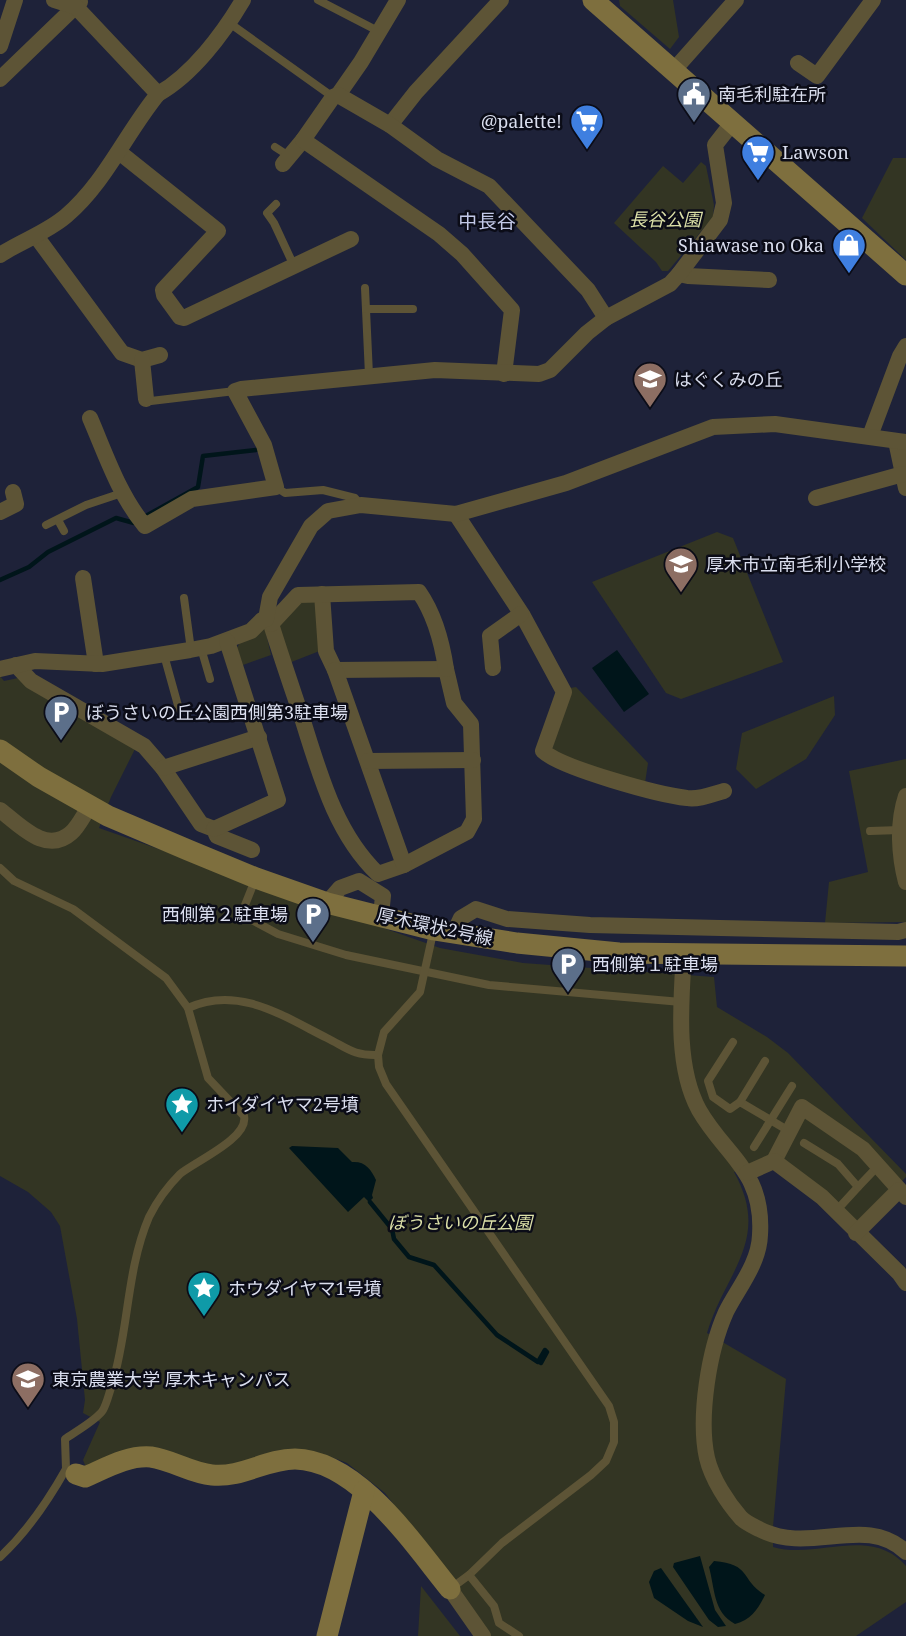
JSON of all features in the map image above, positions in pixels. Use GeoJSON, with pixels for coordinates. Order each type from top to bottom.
{"type":"FeatureCollection","features":[{"type":"Feature","properties":{"kind":"street"},"geometry":{"type":"LineString","coordinates":[[0,46],[15,0]]}},
{"type":"Feature","properties":{"kind":"street"},"geometry":{"type":"LineString","coordinates":[[54,0],[79,4],[140,69],[158,94]]}},
{"type":"Feature","properties":{"kind":"street"},"geometry":{"type":"LineString","coordinates":[[286,160],[361,62],[398,0]]}},
{"type":"Feature","properties":{"kind":"street"},"geometry":{"type":"LineString","coordinates":[[390,125],[416,92],[501,0]]}},
{"type":"Feature","properties":{"kind":"street"},"geometry":{"type":"LineString","coordinates":[[593,0],[906,275]]}},
{"type":"Feature","properties":{"kind":"street"},"geometry":{"type":"LineString","coordinates":[[673,71],[736,0]]}},
{"type":"Feature","properties":{"kind":"street"},"geometry":{"type":"LineString","coordinates":[[798,63],[817,76],[843,33],[873,0]]}},
{"type":"Feature","properties":{"kind":"street"},"geometry":{"type":"LineString","coordinates":[[0,254],[36,236],[66,216],[96,184],[158,94],[180,79],[228,22],[241,1]]}},
{"type":"Feature","properties":{"kind":"street"},"geometry":{"type":"LineString","coordinates":[[0,79],[79,4]]}},
{"type":"Feature","properties":{"kind":"street"},"geometry":{"type":"LineString","coordinates":[[336,96],[390,125],[437,159],[489,186],[588,290],[606,318]]}},
{"type":"Feature","properties":{"kind":"street"},"geometry":{"type":"LineString","coordinates":[[90,418],[122,493],[145,526],[192,499],[276,487],[264,445],[235,391],[435,370],[539,374],[550,370],[606,318],[670,284],[720,220],[724,203],[715,145],[733,122]]}},
{"type":"Feature","properties":{"kind":"street"},"geometry":{"type":"LineString","coordinates":[[303,140],[370,197],[443,229],[482,287],[512,310],[504,374]]}},
{"type":"Feature","properties":{"kind":"street"},"geometry":{"type":"LineString","coordinates":[[119,152],[218,231],[163,290],[163,295],[180,317],[184,318],[294,266],[342,240]]}},
{"type":"Feature","properties":{"kind":"street"},"geometry":{"type":"LineString","coordinates":[[36,236],[122,353],[142,360],[160,355]]}},
{"type":"Feature","properties":{"kind":"street"},"geometry":{"type":"LineString","coordinates":[[679,274],[698,281],[759,279]]}},
{"type":"Feature","properties":{"kind":"street"},"geometry":{"type":"LineString","coordinates":[[870,436],[906,346]]}},
{"type":"Feature","properties":{"kind":"street"},"geometry":{"type":"LineString","coordinates":[[142,360],[146,399]]}},
{"type":"Feature","properties":{"kind":"street"},"geometry":{"type":"LineString","coordinates":[[269,621],[298,595],[419,592],[427,604],[442,642],[454,703],[471,724],[474,819],[467,832],[404,865],[378,874],[362,859],[347,836],[321,777],[269,621],[270,597],[311,526],[328,510],[360,505],[456,514],[566,483],[713,427],[775,424],[901,442],[904,481],[816,498]]}},
{"type":"Feature","properties":{"kind":"street"},"geometry":{"type":"LineString","coordinates":[[0,512],[16,504],[13,492]]}},
{"type":"Feature","properties":{"kind":"street"},"geometry":{"type":"LineString","coordinates":[[456,514],[521,614],[564,692],[543,751],[548,756],[581,769],[642,788],[690,799],[724,791]]}},
{"type":"Feature","properties":{"kind":"street"},"geometry":{"type":"LineString","coordinates":[[89,586],[96,664]]}},
{"type":"Feature","properties":{"kind":"street"},"geometry":{"type":"LineString","coordinates":[[323,594],[326,651],[369,761],[404,865]]}},
{"type":"Feature","properties":{"kind":"street"},"geometry":{"type":"LineString","coordinates":[[493,668],[490,636],[521,614]]}},
{"type":"Feature","properties":{"kind":"street"},"geometry":{"type":"LineString","coordinates":[[8,667],[35,661],[96,664],[164,655],[227,641],[251,631],[262,620],[269,621]]}},
{"type":"Feature","properties":{"kind":"street"},"geometry":{"type":"LineString","coordinates":[[8,667],[144,746],[163,768],[201,824],[214,829],[278,800],[227,641]]}},
{"type":"Feature","properties":{"kind":"street"},"geometry":{"type":"LineString","coordinates":[[335,670],[446,669]]}},
{"type":"Feature","properties":{"kind":"street"},"geometry":{"type":"LineString","coordinates":[[163,768],[259,737]]}},
{"type":"Feature","properties":{"kind":"street","name":"厚木環状2号線"},"geometry":{"type":"LineString","coordinates":[[0,750],[39,777],[119,821],[256,878],[327,903],[444,931],[573,950],[906,956]]}},
{"type":"Feature","properties":{"kind":"street"},"geometry":{"type":"LineString","coordinates":[[369,761],[473,760]]}},
{"type":"Feature","properties":{"kind":"street"},"geometry":{"type":"LineString","coordinates":[[906,796],[900,830],[906,882]]}},
{"type":"Feature","properties":{"kind":"street"},"geometry":{"type":"LineString","coordinates":[[0,810],[44,841],[57,842],[72,832],[90,806]]}},
{"type":"Feature","properties":{"kind":"street"},"geometry":{"type":"LineString","coordinates":[[214,829],[217,836],[252,850]]}},
{"type":"Feature","properties":{"kind":"street"},"geometry":{"type":"LineString","coordinates":[[444,931],[476,909],[508,919],[590,925],[898,932],[906,930]]}},
{"type":"Feature","properties":{"kind":"street"},"geometry":{"type":"LineString","coordinates":[[684,953],[681,1002],[685,1073],[699,1110],[747,1172],[757,1199],[761,1238],[747,1277],[727,1312],[717,1337],[704,1413],[707,1459],[723,1494],[743,1521],[769,1535],[796,1540],[817,1540],[862,1533],[885,1539],[906,1552]]}},
{"type":"Feature","properties":{"kind":"street"},"geometry":{"type":"LineString","coordinates":[[747,1172],[774,1161],[803,1107],[863,1149],[903,1193],[856,1233]]}},
{"type":"Feature","properties":{"kind":"street"},"geometry":{"type":"LineString","coordinates":[[774,1161],[822,1197],[906,1283]]}},
{"type":"Feature","properties":{"kind":"street"},"geometry":{"type":"LineString","coordinates":[[71,1471],[85,1477],[118,1462],[152,1457],[191,1471],[213,1475],[233,1475],[279,1461],[297,1459],[318,1463],[340,1472],[394,1520],[450,1589],[483,1636]]}},
{"type":"Feature","properties":{"kind":"street"},"geometry":{"type":"LineString","coordinates":[[327,1636],[364,1491]]}},
{"type":"Feature","properties":{"kind":"lane"},"geometry":{"type":"LineString","coordinates":[[318,0],[378,31]]}},
{"type":"Feature","properties":{"kind":"lane"},"geometry":{"type":"LineString","coordinates":[[228,22],[336,96]]}},
{"type":"Feature","properties":{"kind":"lane"},"geometry":{"type":"LineString","coordinates":[[275,147],[286,160]]}},
{"type":"Feature","properties":{"kind":"lane"},"geometry":{"type":"LineString","coordinates":[[267,213],[276,204]]}},
{"type":"Feature","properties":{"kind":"lane"},"geometry":{"type":"LineString","coordinates":[[259,205],[274,223],[294,266]]}},
{"type":"Feature","properties":{"kind":"lane"},"geometry":{"type":"LineString","coordinates":[[365,288],[369,375]]}},
{"type":"Feature","properties":{"kind":"lane"},"geometry":{"type":"LineString","coordinates":[[366,309],[413,309]]}},
{"type":"Feature","properties":{"kind":"lane"},"geometry":{"type":"LineString","coordinates":[[146,399],[151,401],[235,391]]}},
{"type":"Feature","properties":{"kind":"lane"},"geometry":{"type":"LineString","coordinates":[[276,487],[285,493],[323,490],[355,498],[360,505]]}},
{"type":"Feature","properties":{"kind":"lane"},"geometry":{"type":"LineString","coordinates":[[46,525],[86,505],[122,493]]}},
{"type":"Feature","properties":{"kind":"lane"},"geometry":{"type":"LineString","coordinates":[[58,520],[64,531]]}},
{"type":"Feature","properties":{"kind":"lane"},"geometry":{"type":"LineString","coordinates":[[184,598],[196,649],[210,679]]}},
{"type":"Feature","properties":{"kind":"lane"},"geometry":{"type":"LineString","coordinates":[[164,655],[179,709]]}},
{"type":"Feature","properties":{"kind":"lane"},"geometry":{"type":"LineString","coordinates":[[870,831],[900,830]]}},
{"type":"Feature","properties":{"kind":"lane"},"geometry":{"type":"LineString","coordinates":[[0,869],[14,881],[73,909],[166,978],[188,1008],[208,1078],[244,1116],[245,1121],[241,1132],[181,1174],[155,1204],[144,1229],[133,1269],[118,1365],[103,1412],[65,1439],[71,1471],[24,1532],[0,1557]]}},
{"type":"Feature","properties":{"kind":"lane"},"geometry":{"type":"LineString","coordinates":[[256,878],[246,905],[250,919],[289,937],[346,954],[489,985],[681,1002]]}},
{"type":"Feature","properties":{"kind":"lane"},"geometry":{"type":"LineString","coordinates":[[444,931],[425,972],[417,998],[410,1002],[384,1032],[378,1055],[379,1067],[386,1084],[609,1406],[614,1422],[614,1442],[606,1461],[450,1589]]}},
{"type":"Feature","properties":{"kind":"lane"},"geometry":{"type":"LineString","coordinates":[[188,1008],[205,1000],[230,999],[256,1005],[282,1014],[350,1052],[367,1056],[378,1055]]}},
{"type":"Feature","properties":{"kind":"lane"},"geometry":{"type":"LineString","coordinates":[[733,1042],[708,1081],[713,1097],[730,1109],[740,1102],[765,1061]]}},
{"type":"Feature","properties":{"kind":"lane"},"geometry":{"type":"LineString","coordinates":[[754,1147],[792,1086]]}},
{"type":"Feature","properties":{"kind":"lane"},"geometry":{"type":"LineString","coordinates":[[740,1102],[789,1131]]}},
{"type":"Feature","properties":{"kind":"lane"},"geometry":{"type":"LineString","coordinates":[[804,1143],[838,1164],[858,1187]]}},
{"type":"Feature","properties":{"kind":"lane"},"geometry":{"type":"LineString","coordinates":[[836,1211],[879,1166]]}},
{"type":"Feature","properties":{"kind":"lane"},"geometry":{"type":"LineString","coordinates":[[469,1575],[494,1606],[499,1623],[519,1636]]}},
{"type":"Feature","properties":{"kind":"green space"},"geometry":{"type":"Polygon","coordinates":[[[619,0],[673,0],[679,37],[670,49],[620,6],[619,0]]]}},
{"type":"Feature","properties":{"kind":"green space"},"geometry":{"type":"Polygon","coordinates":[[[893,158],[906,158],[906,260],[862,218],[893,158]]]}},
{"type":"Feature","properties":{"kind":"green space","name":"長谷公園"},"geometry":{"type":"Polygon","coordinates":[[[701,162],[706,166],[714,205],[713,217],[668,271],[662,271],[656,262],[614,223],[663,166],[683,183],[701,162]]]}},
{"type":"Feature","properties":{"kind":"green space"},"geometry":{"type":"Polygon","coordinates":[[[717,532],[733,538],[783,662],[681,699],[666,693],[592,582],[717,532]]]}},
{"type":"Feature","properties":{"kind":"green space"},"geometry":{"type":"Polygon","coordinates":[[[301,600],[316,600],[322,650],[289,663],[278,626],[301,600]]]}},
{"type":"Feature","properties":{"kind":"green space"},"geometry":{"type":"Polygon","coordinates":[[[261,626],[265,629],[271,655],[243,665],[237,648],[240,642],[261,626]]]}},
{"type":"Feature","properties":{"kind":"green space","name":"ぼうさいの丘公園"},"geometry":{"type":"Polygon","coordinates":[[[0,676],[4,681],[18,678],[135,749],[99,828],[440,948],[523,963],[714,977],[717,1007],[788,1053],[906,1174],[857,1227],[768,1159],[734,1172],[744,1196],[748,1217],[747,1237],[742,1255],[707,1333],[786,1379],[773,1547],[808,1550],[860,1545],[892,1554],[906,1566],[906,1602],[856,1636],[491,1636],[385,1493],[347,1463],[293,1450],[222,1469],[199,1465],[90,1468],[85,1465],[83,1460],[100,1422],[83,1413],[85,1400],[77,1319],[60,1226],[51,1212],[28,1192],[0,1176],[0,676]]]}},
{"type":"Feature","properties":{"kind":"green space"},"geometry":{"type":"Polygon","coordinates":[[[576,687],[648,763],[645,783],[551,753],[570,688],[576,687]]]}},
{"type":"Feature","properties":{"kind":"green space"},"geometry":{"type":"Polygon","coordinates":[[[834,696],[835,715],[806,759],[756,789],[736,769],[742,733],[834,696]]]}},
{"type":"Feature","properties":{"kind":"green space"},"geometry":{"type":"Polygon","coordinates":[[[906,759],[906,922],[825,923],[829,882],[868,872],[849,771],[906,759]]]}},
{"type":"Feature","properties":{"kind":"green space"},"geometry":{"type":"Polygon","coordinates":[[[421,1586],[460,1636],[418,1636],[421,1586]]]}},
{"type":"Feature","properties":{"kind":"shaded area"},"geometry":{"type":"Polygon","coordinates":[[[617,650],[649,694],[624,712],[592,668],[617,650]]]}},
{"type":"Feature","properties":{"kind":"shaded area"},"geometry":{"type":"Polygon","coordinates":[[[289,1148],[338,1148],[352,1162],[364,1164],[376,1180],[373,1198],[369,1202],[364,1197],[348,1212],[289,1148]]]}},
{"type":"Feature","properties":{"kind":"shaded area"},"geometry":{"type":"Polygon","coordinates":[[[700,1556],[715,1610],[726,1626],[718,1627],[709,1620],[673,1567],[674,1563],[700,1556]]]}},
{"type":"Feature","properties":{"kind":"shaded area"},"geometry":{"type":"Polygon","coordinates":[[[714,1561],[740,1569],[765,1595],[753,1613],[741,1622],[735,1624],[722,1613],[709,1567],[714,1561]]]}},
{"type":"Feature","properties":{"kind":"shaded area"},"geometry":{"type":"Polygon","coordinates":[[[661,1568],[703,1627],[688,1621],[654,1598],[649,1582],[654,1571],[661,1568]]]}},
{"type":"Feature","properties":{"kind":"waterway"},"geometry":{"type":"LineString","coordinates":[[144,517],[198,487],[203,456],[256,450]]}},
{"type":"Feature","properties":{"kind":"waterway"},"geometry":{"type":"LineString","coordinates":[[0,580],[29,567],[48,552],[116,518],[134,523],[136,521]]}},
{"type":"Feature","properties":{"kind":"waterway"},"geometry":{"type":"LineString","coordinates":[[370,1202],[392,1229],[394,1239],[409,1257],[434,1265],[497,1335],[538,1362],[545,1350],[547,1352],[541,1363]]}},
{"type":"Feature","properties":{"kind":"place","name":"南毛利駐在所"},"geometry":{"type":"Point","coordinates":[694,124]}},
{"type":"Feature","properties":{"kind":"place","name":"@palette!"},"geometry":{"type":"Point","coordinates":[587,151]}},
{"type":"Feature","properties":{"kind":"place","name":"Lawson"},"geometry":{"type":"Point","coordinates":[758,182]}},
{"type":"Feature","properties":{"kind":"place","name":"Shiawase no Oka"},"geometry":{"type":"Point","coordinates":[849,275]}},
{"type":"Feature","properties":{"kind":"place","name":"はぐくみの丘"},"geometry":{"type":"Point","coordinates":[650,409]}},
{"type":"Feature","properties":{"kind":"place","name":"厚木市立南毛利小学校"},"geometry":{"type":"Point","coordinates":[681,594]}},
{"type":"Feature","properties":{"kind":"place","name":"ぼうさいの丘公園西側第3駐車場"},"geometry":{"type":"Point","coordinates":[61,742]}},
{"type":"Feature","properties":{"kind":"place","name":"西側第２駐車場"},"geometry":{"type":"Point","coordinates":[313,944]}},
{"type":"Feature","properties":{"kind":"place","name":"西側第１駐車場"},"geometry":{"type":"Point","coordinates":[568,994]}},
{"type":"Feature","properties":{"kind":"place","name":"ホイダイヤマ2号墳"},"geometry":{"type":"Point","coordinates":[182,1134]}},
{"type":"Feature","properties":{"kind":"place","name":"ホウダイヤマ1号墳"},"geometry":{"type":"Point","coordinates":[204,1318]}},
{"type":"Feature","properties":{"kind":"place","name":"東京農業大学 厚木キャンパス"},"geometry":{"type":"Point","coordinates":[28,1409]}},
{"type":"Feature","properties":{"kind":"district","name":"中長谷"},"geometry":{"type":"Point","coordinates":[487,221]}}]}
